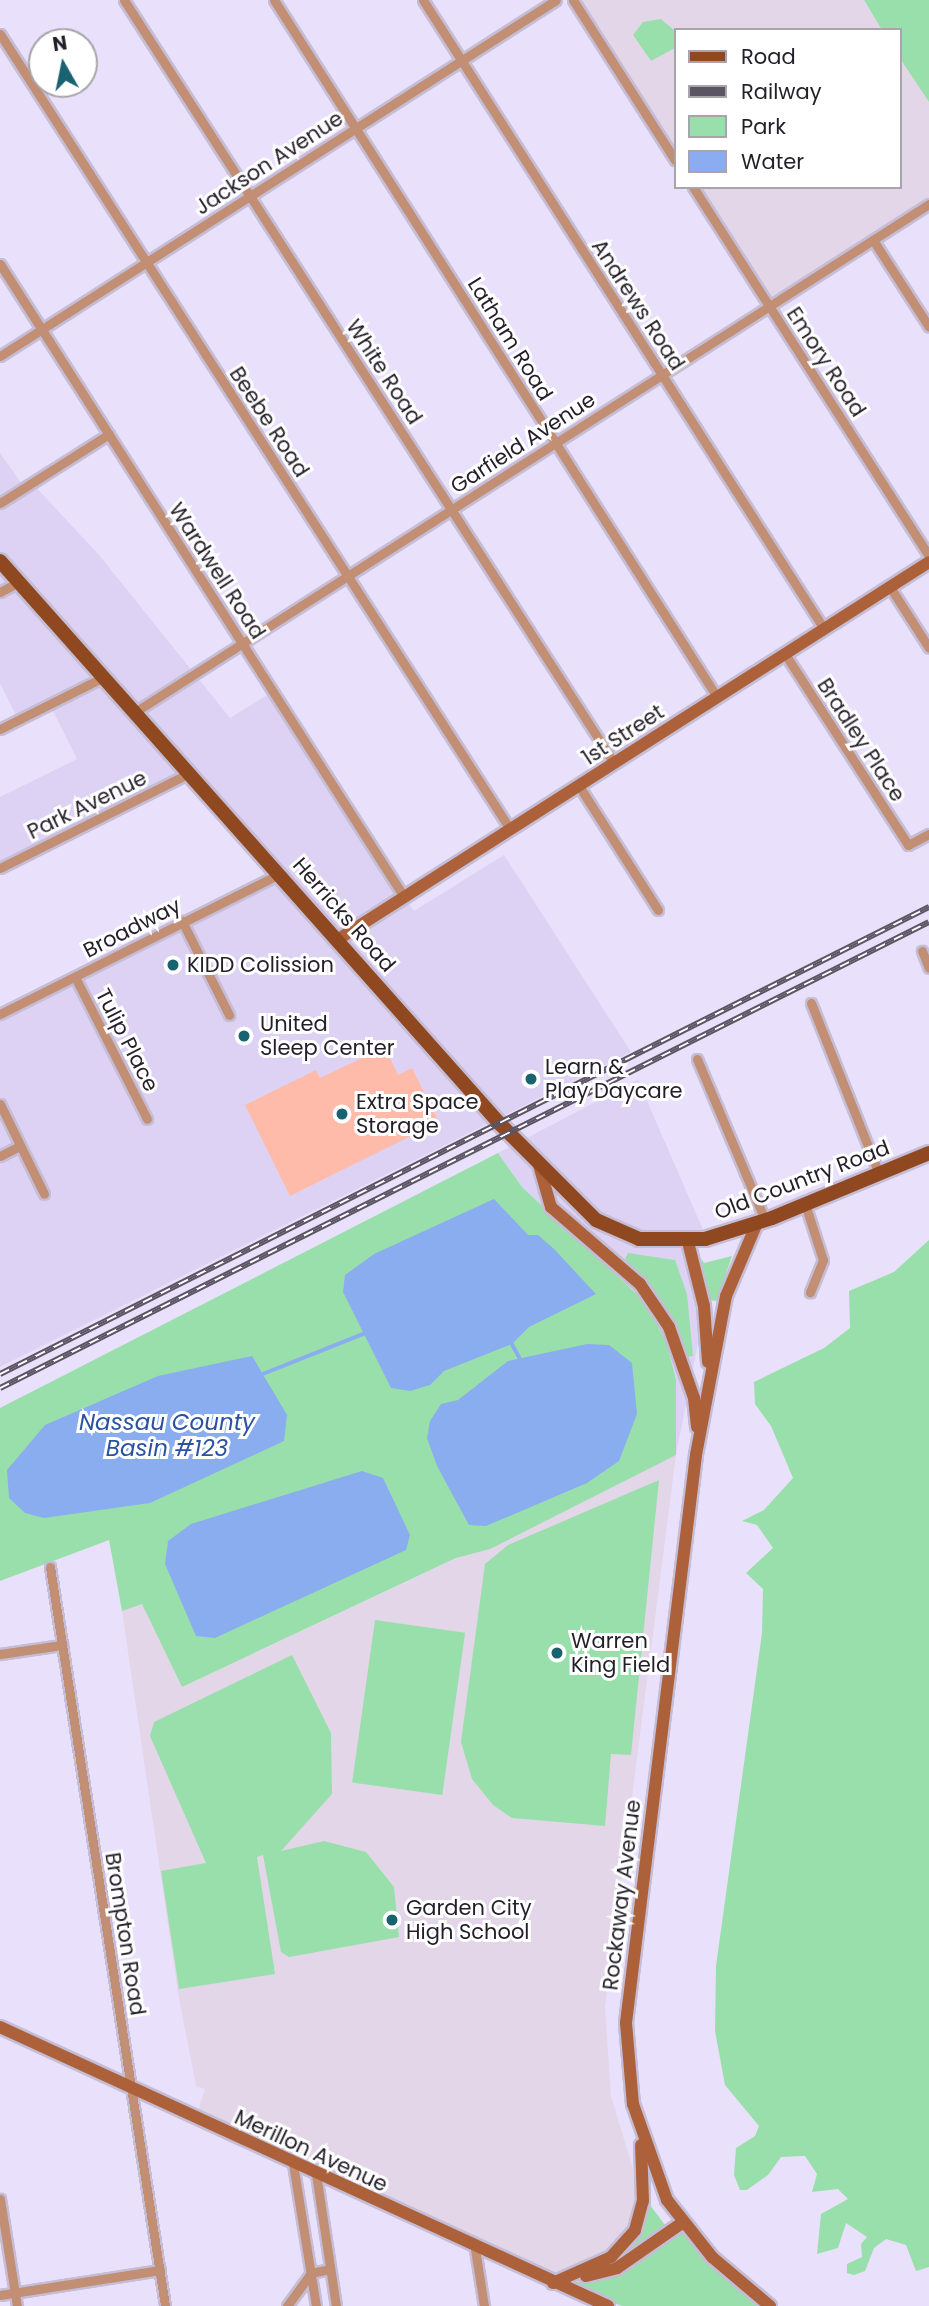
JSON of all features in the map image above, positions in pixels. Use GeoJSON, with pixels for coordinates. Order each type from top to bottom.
{"type":"FeatureCollection","features":[{"type":"Feature","properties":{"kind":"main road","name":"Herricks Road"},"geometry":{"type":"LineString","coordinates":[[0,561],[579,1208],[618,1232],[688,1242]]}},
{"type":"Feature","properties":{"kind":"main road","name":"Old Country Road"},"geometry":{"type":"LineString","coordinates":[[688,1242],[761,1222],[929,1153]]}},
{"type":"Feature","properties":{"kind":"street","name":"White Road"},"geometry":{"type":"LineString","coordinates":[[124,0],[614,763]]}},
{"type":"Feature","properties":{"kind":"street","name":"Latham Road"},"geometry":{"type":"LineString","coordinates":[[274,0],[717,697]]}},
{"type":"Feature","properties":{"kind":"street","name":"Andrews Road"},"geometry":{"type":"LineString","coordinates":[[423,0],[824,629]]}},
{"type":"Feature","properties":{"kind":"street","name":"Jackson Avenue"},"geometry":{"type":"LineString","coordinates":[[0,356],[556,0]]}},
{"type":"Feature","properties":{"kind":"street"},"geometry":{"type":"LineString","coordinates":[[573,0],[674,158]]}},
{"type":"Feature","properties":{"kind":"street","name":"Beebe Road"},"geometry":{"type":"LineString","coordinates":[[0,34],[510,830]]}},
{"type":"Feature","properties":{"kind":"street","name":"Emory Road"},"geometry":{"type":"LineString","coordinates":[[694,189],[929,559]]}},
{"type":"Feature","properties":{"kind":"street","name":"Garfield Avenue"},"geometry":{"type":"LineString","coordinates":[[135,712],[929,204]]}},
{"type":"Feature","properties":{"kind":"street"},"geometry":{"type":"LineString","coordinates":[[873,240],[929,327]]}},
{"type":"Feature","properties":{"kind":"street","name":"Wardwell Road"},"geometry":{"type":"LineString","coordinates":[[0,264],[404,897]]}},
{"type":"Feature","properties":{"kind":"street"},"geometry":{"type":"LineString","coordinates":[[0,503],[108,434]]}},
{"type":"Feature","properties":{"kind":"street","name":"1st Street"},"geometry":{"type":"LineString","coordinates":[[337,940],[890,587],[929,559]]}},
{"type":"Feature","properties":{"kind":"street"},"geometry":{"type":"LineString","coordinates":[[0,592],[19,582]]}},
{"type":"Feature","properties":{"kind":"street"},"geometry":{"type":"LineString","coordinates":[[890,587],[929,649]]}},
{"type":"Feature","properties":{"kind":"street","name":"Bradley Place"},"geometry":{"type":"LineString","coordinates":[[785,654],[908,845],[929,834]]}},
{"type":"Feature","properties":{"kind":"street"},"geometry":{"type":"LineString","coordinates":[[0,729],[104,677]]}},
{"type":"Feature","properties":{"kind":"street","name":"Park Avenue"},"geometry":{"type":"LineString","coordinates":[[0,868],[190,774]]}},
{"type":"Feature","properties":{"kind":"street"},"geometry":{"type":"LineString","coordinates":[[579,786],[658,910]]}},
{"type":"Feature","properties":{"kind":"street","name":"Broadway"},"geometry":{"type":"LineString","coordinates":[[0,1014],[181,921],[280,874]]}},
{"type":"Feature","properties":{"kind":"street"},"geometry":{"type":"LineString","coordinates":[[181,921],[229,1015]]}},
{"type":"Feature","properties":{"kind":"street"},"geometry":{"type":"LineString","coordinates":[[922,951],[929,968]]}},
{"type":"Feature","properties":{"kind":"street","name":"Tulip Place"},"geometry":{"type":"LineString","coordinates":[[75,976],[147,1119]]}},
{"type":"Feature","properties":{"kind":"street"},"geometry":{"type":"LineString","coordinates":[[811,1003],[879,1174]]}},
{"type":"Feature","properties":{"kind":"street"},"geometry":{"type":"LineString","coordinates":[[697,1059],[761,1222]]}},
{"type":"Feature","properties":{"kind":"street"},"geometry":{"type":"LineString","coordinates":[[0,1104],[44,1194]]}},
{"type":"Feature","properties":{"kind":"street"},"geometry":{"type":"LineString","coordinates":[[0,1156],[20,1146]]}},
{"type":"Feature","properties":{"kind":"street","name":"Rockaway Avenue"},"geometry":{"type":"LineString","coordinates":[[538,1165],[551,1207],[640,1284],[669,1327],[694,1398],[699,1442]]}},
{"type":"Feature","properties":{"kind":"street"},"geometry":{"type":"LineString","coordinates":[[805,1204],[823,1260],[810,1293]]}},
{"type":"Feature","properties":{"kind":"street","name":"Rockaway Avenue"},"geometry":{"type":"LineString","coordinates":[[761,1222],[726,1296],[699,1442],[626,2023],[626,2065],[640,2131],[682,2223],[770,2306]]}},
{"type":"Feature","properties":{"kind":"street","name":"Rockaway Avenue"},"geometry":{"type":"LineString","coordinates":[[688,1242],[707,1329],[708,1387]]}},
{"type":"Feature","properties":{"kind":"street","name":"Brompton Road"},"geometry":{"type":"LineString","coordinates":[[50,1567],[165,2306]]}},
{"type":"Feature","properties":{"kind":"street"},"geometry":{"type":"LineString","coordinates":[[0,1654],[62,1645]]}},
{"type":"Feature","properties":{"kind":"street","name":"Merillon Avenue"},"geometry":{"type":"LineString","coordinates":[[0,2027],[475,2249],[608,2306]]}},
{"type":"Feature","properties":{"kind":"street"},"geometry":{"type":"LineString","coordinates":[[553,2283],[611,2257],[635,2230],[643,2201],[640,2131]]}},
{"type":"Feature","properties":{"kind":"street"},"geometry":{"type":"LineString","coordinates":[[293,2164],[316,2306]]}},
{"type":"Feature","properties":{"kind":"street"},"geometry":{"type":"LineString","coordinates":[[316,2174],[336,2306]]}},
{"type":"Feature","properties":{"kind":"street"},"geometry":{"type":"LineString","coordinates":[[0,2199],[17,2306]]}},
{"type":"Feature","properties":{"kind":"street"},"geometry":{"type":"LineString","coordinates":[[553,2283],[617,2267],[682,2223]]}},
{"type":"Feature","properties":{"kind":"street"},"geometry":{"type":"LineString","coordinates":[[475,2249],[484,2306]]}},
{"type":"Feature","properties":{"kind":"street"},"geometry":{"type":"LineString","coordinates":[[287,2306],[311,2273],[330,2269]]}},
{"type":"Feature","properties":{"kind":"street"},"geometry":{"type":"LineString","coordinates":[[0,2295],[160,2270]]}},
{"type":"Feature","properties":{"kind":"shaded area"},"geometry":{"type":"Polygon","coordinates":[[[573,0],[864,0],[881,28],[674,28],[674,158],[573,0]]]}},
{"type":"Feature","properties":{"kind":"shaded area"},"geometry":{"type":"Polygon","coordinates":[[[901,60],[929,102],[929,204],[769,306],[694,189],[901,189],[901,60]]]}},
{"type":"Feature","properties":{"kind":"shaded area"},"geometry":{"type":"Polygon","coordinates":[[[0,453],[24,487],[32,483],[99,555],[230,718],[272,692],[414,911],[504,855],[631,1052],[0,1367],[0,1014],[279,875],[190,774],[0,868],[0,797],[77,759],[52,709],[46,706],[21,725],[0,683],[0,453]]]}},
{"type":"Feature","properties":{"kind":"shaded area"},"geometry":{"type":"Polygon","coordinates":[[[638,1080],[707,1239],[687,1242],[705,1308],[676,1455],[676,1380],[644,1301],[522,1187],[498,1153],[638,1080]]]}},
{"type":"Feature","properties":{"kind":"shaded area","name":"Garden City High School"},"geometry":{"type":"Polygon","coordinates":[[[676,1455],[605,2007],[611,2096],[640,2192],[633,2225],[617,2251],[553,2279],[196,2117],[205,2089],[196,2086],[178,1993],[122,1611],[142,1603],[182,1687],[676,1455]]]}},
{"type":"Feature","properties":{"kind":"green space"},"geometry":{"type":"Polygon","coordinates":[[[864,0],[929,0],[929,102],[901,60],[901,28],[881,28],[864,0]]]}},
{"type":"Feature","properties":{"kind":"green space"},"geometry":{"type":"Polygon","coordinates":[[[661,19],[674,30],[674,49],[651,61],[633,35],[643,22],[661,19]]]}},
{"type":"Feature","properties":{"kind":"green space","name":"Nassau County Basin #123"},"geometry":{"type":"Polygon","coordinates":[[[498,1153],[522,1187],[644,1301],[666,1341],[676,1380],[676,1455],[490,1549],[456,1558],[182,1687],[142,1604],[122,1611],[109,1540],[0,1581],[0,1408],[498,1153]]]}},
{"type":"Feature","properties":{"kind":"green space"},"geometry":{"type":"Polygon","coordinates":[[[929,1240],[929,2267],[916,2271],[906,2245],[886,2239],[874,2248],[865,2271],[854,2275],[847,2273],[847,2264],[862,2257],[861,2244],[867,2237],[846,2223],[838,2248],[817,2254],[821,2214],[848,2199],[838,2189],[812,2192],[817,2174],[805,2156],[781,2157],[768,2175],[747,2190],[740,2190],[734,2175],[736,2148],[755,2136],[759,2126],[725,2085],[715,2031],[716,1966],[762,1633],[763,1589],[746,1573],[773,1548],[757,1525],[742,1521],[764,1510],[793,1478],[771,1426],[755,1404],[754,1382],[824,1348],[850,1328],[849,1291],[894,1272],[929,1240]]]}},
{"type":"Feature","properties":{"kind":"green space"},"geometry":{"type":"Polygon","coordinates":[[[628,1253],[675,1260],[687,1294],[693,1356],[686,1357],[673,1319],[625,1259],[628,1253]]]}},
{"type":"Feature","properties":{"kind":"green space"},"geometry":{"type":"Polygon","coordinates":[[[732,1256],[717,1301],[710,1300],[701,1258],[704,1263],[732,1256]]]}},
{"type":"Feature","properties":{"kind":"green space","name":"Warren King Field"},"geometry":{"type":"Polygon","coordinates":[[[659,1480],[631,1755],[611,1754],[605,1826],[512,1818],[493,1805],[472,1779],[461,1742],[485,1564],[508,1545],[659,1480]]]}},
{"type":"Feature","properties":{"kind":"green space"},"geometry":{"type":"Polygon","coordinates":[[[375,1620],[465,1633],[442,1795],[352,1782],[375,1620]]]}},
{"type":"Feature","properties":{"kind":"green space"},"geometry":{"type":"Polygon","coordinates":[[[292,1655],[331,1733],[332,1794],[281,1851],[324,1841],[366,1852],[394,1887],[399,1937],[289,1957],[281,1952],[263,1855],[257,1857],[275,1974],[179,1989],[161,1871],[206,1863],[150,1736],[154,1722],[292,1655]]]}},
{"type":"Feature","properties":{"kind":"green space"},"geometry":{"type":"Polygon","coordinates":[[[647,2201],[665,2225],[626,2255],[637,2235],[647,2201]]]}},
{"type":"Feature","properties":{"kind":"green space"},"geometry":{"type":"Polygon","coordinates":[[[682,2228],[759,2306],[622,2306],[562,2285],[601,2277],[682,2228]]]}},
{"type":"Feature","properties":{"kind":"water"},"geometry":{"type":"Polygon","coordinates":[[[494,1199],[528,1235],[538,1235],[554,1249],[596,1294],[529,1327],[512,1344],[444,1371],[430,1385],[410,1391],[391,1388],[343,1292],[345,1275],[374,1254],[494,1199]]]}},
{"type":"Feature","properties":{"kind":"water"},"geometry":{"type":"Polygon","coordinates":[[[587,1344],[609,1345],[632,1363],[637,1414],[619,1461],[587,1483],[486,1526],[469,1525],[437,1466],[427,1438],[430,1421],[441,1404],[458,1400],[508,1361],[587,1344]]]}},
{"type":"Feature","properties":{"kind":"water","name":"Nassau County Basin #123"},"geometry":{"type":"Polygon","coordinates":[[[252,1356],[287,1415],[284,1441],[150,1503],[44,1518],[25,1513],[9,1498],[7,1470],[45,1425],[158,1376],[252,1356]]]}},
{"type":"Feature","properties":{"kind":"water"},"geometry":{"type":"Polygon","coordinates":[[[362,1471],[383,1478],[410,1535],[406,1550],[215,1638],[196,1636],[165,1564],[168,1541],[191,1524],[362,1471]]]}},
{"type":"Feature","properties":{"kind":"building","name":"Extra Space Storage"},"geometry":{"type":"Polygon","coordinates":[[[385,1047],[398,1075],[412,1068],[439,1122],[290,1196],[245,1105],[316,1070],[320,1078],[385,1047]]]}},
{"type":"Feature","properties":{"kind":"waterway"},"geometry":{"type":"LineString","coordinates":[[263,1374],[368,1332]]}},
{"type":"Feature","properties":{"kind":"waterway"},"geometry":{"type":"LineString","coordinates":[[511,1342],[520,1358]]}},
{"type":"Feature","properties":{"kind":"railway"},"geometry":{"type":"LineString","coordinates":[[0,1374],[929,907]]}},
{"type":"Feature","properties":{"kind":"railway"},"geometry":{"type":"LineString","coordinates":[[0,1388],[929,922]]}},
{"type":"Feature","properties":{"kind":"place","name":"KIDD Colission"},"geometry":{"type":"Point","coordinates":[173,965]}},
{"type":"Feature","properties":{"kind":"place","name":"United Sleep Center"},"geometry":{"type":"Point","coordinates":[244,1036]}},
{"type":"Feature","properties":{"kind":"place","name":"Learn & Play Daycare"},"geometry":{"type":"Point","coordinates":[531,1079]}},
{"type":"Feature","properties":{"kind":"place","name":"Extra Space Storage"},"geometry":{"type":"Point","coordinates":[342,1114]}},
{"type":"Feature","properties":{"kind":"place","name":"Warren King Field"},"geometry":{"type":"Point","coordinates":[557,1653]}},
{"type":"Feature","properties":{"kind":"place","name":"Garden City High School"},"geometry":{"type":"Point","coordinates":[392,1920]}}]}
